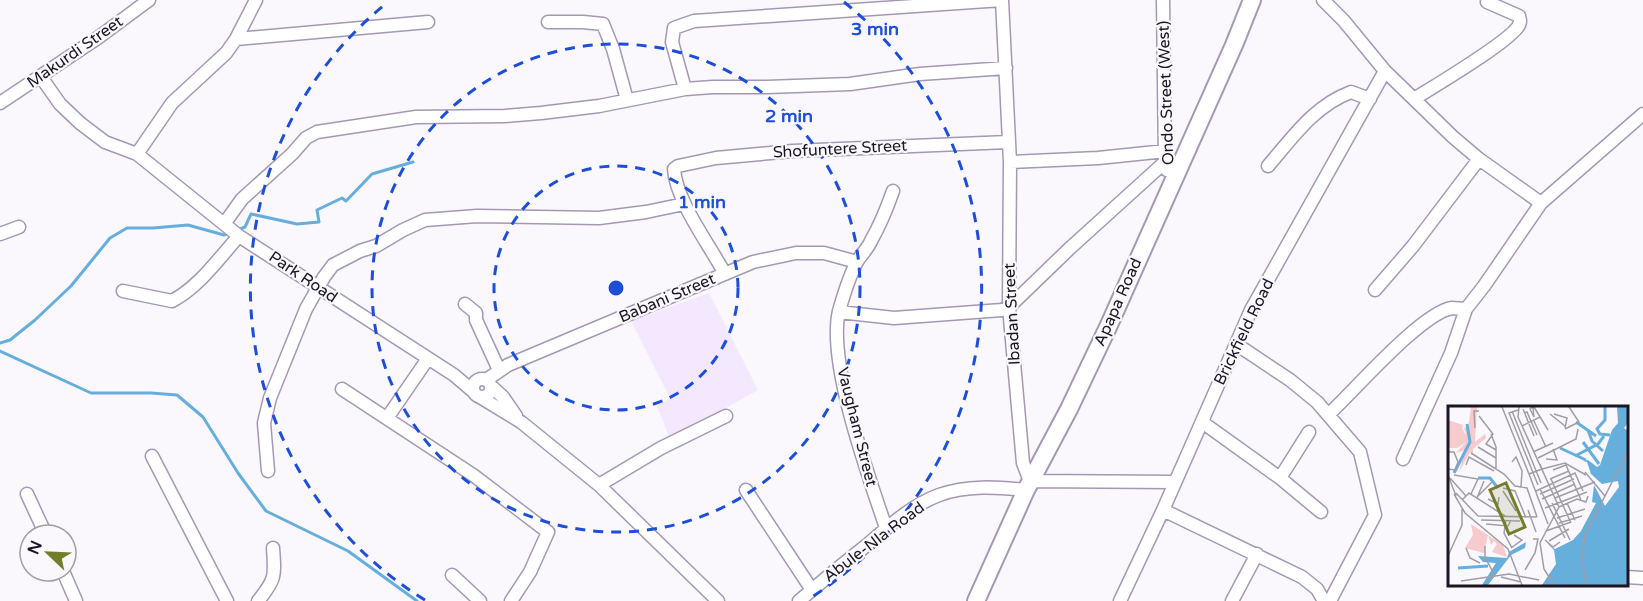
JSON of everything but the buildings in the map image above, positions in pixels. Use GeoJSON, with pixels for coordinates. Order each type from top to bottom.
{"type":"FeatureCollection","features":[{"type":"Feature","properties":{"kind":"street","name":"Makurdi Street"},"geometry":{"type":"LineString","coordinates":[[0,103],[41,77],[149,0]]}},
{"type":"Feature","properties":{"kind":"street"},"geometry":{"type":"LineString","coordinates":[[138,154],[172,103],[226,53],[236,39],[256,0]]}},
{"type":"Feature","properties":{"kind":"street"},"geometry":{"type":"LineString","coordinates":[[685,89],[672,42],[674,28],[678,25],[694,21],[857,6],[1002,0]]}},
{"type":"Feature","properties":{"kind":"street","name":"Ibadan Street"},"geometry":{"type":"LineString","coordinates":[[1002,0],[1010,162],[1009,307],[1023,463],[1028,485]]}},
{"type":"Feature","properties":{"kind":"street","name":"Ondo Street (West)"},"geometry":{"type":"LineString","coordinates":[[1163,0],[1165,156],[1171,186]]}},
{"type":"Feature","properties":{"kind":"street","name":"Apapa Road"},"geometry":{"type":"LineString","coordinates":[[976,601],[1028,485],[1069,409],[1109,325],[1252,0]]}},
{"type":"Feature","properties":{"kind":"street"},"geometry":{"type":"LineString","coordinates":[[1323,0],[1344,21],[1384,71],[1414,99],[1479,159],[1541,203]]}},
{"type":"Feature","properties":{"kind":"street"},"geometry":{"type":"LineString","coordinates":[[1414,99],[1488,50],[1520,24],[1519,16],[1487,2]]}},
{"type":"Feature","properties":{"kind":"street"},"geometry":{"type":"LineString","coordinates":[[236,39],[428,22]]}},
{"type":"Feature","properties":{"kind":"street"},"geometry":{"type":"LineString","coordinates":[[548,22],[603,24],[613,49],[627,100]]}},
{"type":"Feature","properties":{"kind":"street"},"geometry":{"type":"LineString","coordinates":[[123,291],[172,301],[196,283],[231,230],[242,199],[292,154],[306,138],[317,132],[416,117],[505,116],[587,107],[685,89],[850,84],[920,74],[1006,68]]}},
{"type":"Feature","properties":{"kind":"street","name":"Brickfield Road"},"geometry":{"type":"LineString","coordinates":[[1120,601],[1163,510],[1251,310],[1384,71]]}},
{"type":"Feature","properties":{"kind":"street","name":"Park Road"},"geometry":{"type":"LineString","coordinates":[[41,77],[60,104],[105,142],[138,154],[231,230],[427,360],[454,375],[477,394],[521,422],[599,485],[718,601]]}},
{"type":"Feature","properties":{"kind":"street"},"geometry":{"type":"LineString","coordinates":[[1268,166],[1310,116],[1327,103],[1351,92],[1370,99]]}},
{"type":"Feature","properties":{"kind":"street"},"geometry":{"type":"LineString","coordinates":[[1403,459],[1451,353],[1466,309],[1541,203],[1643,114]]}},
{"type":"Feature","properties":{"kind":"street","name":"Shofuntere Street"},"geometry":{"type":"LineString","coordinates":[[684,204],[674,169],[689,162],[793,151],[1008,142]]}},
{"type":"Feature","properties":{"kind":"street"},"geometry":{"type":"LineString","coordinates":[[1010,162],[1165,156]]}},
{"type":"Feature","properties":{"kind":"street"},"geometry":{"type":"LineString","coordinates":[[839,312],[894,318],[1002,310],[1009,307],[1165,156]]}},
{"type":"Feature","properties":{"kind":"street"},"geometry":{"type":"LineString","coordinates":[[1375,290],[1413,246],[1479,159]]}},
{"type":"Feature","properties":{"kind":"street","name":"Vaugham Street"},"geometry":{"type":"LineString","coordinates":[[886,528],[865,464],[845,389],[839,358],[837,326],[839,312],[857,262],[870,244],[894,191]]}},
{"type":"Feature","properties":{"kind":"street"},"geometry":{"type":"LineString","coordinates":[[268,471],[264,423],[267,406],[291,341],[324,277],[333,265],[360,251],[376,246],[425,220],[477,216],[599,218],[684,204],[725,274]]}},
{"type":"Feature","properties":{"kind":"street"},"geometry":{"type":"LineString","coordinates":[[0,234],[19,227]]}},
{"type":"Feature","properties":{"kind":"street","name":"Babani Street"},"geometry":{"type":"LineString","coordinates":[[477,394],[474,385],[476,382],[487,382],[499,370],[753,262],[796,253],[824,253],[857,262]]}},
{"type":"Feature","properties":{"kind":"street"},"geometry":{"type":"LineString","coordinates":[[465,304],[476,313],[476,320],[499,370]]}},
{"type":"Feature","properties":{"kind":"street"},"geometry":{"type":"LineString","coordinates":[[1329,414],[1424,323],[1450,308],[1466,309]]}},
{"type":"Feature","properties":{"kind":"street"},"geometry":{"type":"LineString","coordinates":[[1163,510],[1302,577],[1317,589],[1331,596],[1375,515],[1360,452],[1329,414],[1290,380],[1236,344]]}},
{"type":"Feature","properties":{"kind":"street"},"geometry":{"type":"LineString","coordinates":[[387,418],[427,360]]}},
{"type":"Feature","properties":{"kind":"street"},"geometry":{"type":"LineString","coordinates":[[454,375],[487,382],[503,397],[521,422]]}},
{"type":"Feature","properties":{"kind":"street"},"geometry":{"type":"LineString","coordinates":[[342,389],[472,475],[548,532],[530,572],[511,601]]}},
{"type":"Feature","properties":{"kind":"street"},"geometry":{"type":"LineString","coordinates":[[599,485],[661,447],[726,416]]}},
{"type":"Feature","properties":{"kind":"street"},"geometry":{"type":"LineString","coordinates":[[1202,422],[1280,478],[1321,512]]}},
{"type":"Feature","properties":{"kind":"street"},"geometry":{"type":"LineString","coordinates":[[1280,478],[1309,432]]}},
{"type":"Feature","properties":{"kind":"street"},"geometry":{"type":"LineString","coordinates":[[152,456],[227,601]]}},
{"type":"Feature","properties":{"kind":"street"},"geometry":{"type":"LineString","coordinates":[[1028,485],[1174,482]]}},
{"type":"Feature","properties":{"kind":"street","name":"Abule-Nla Road"},"geometry":{"type":"LineString","coordinates":[[799,601],[886,528],[918,505],[938,495],[981,487],[1028,485]]}},
{"type":"Feature","properties":{"kind":"street"},"geometry":{"type":"LineString","coordinates":[[746,490],[812,590]]}},
{"type":"Feature","properties":{"kind":"street"},"geometry":{"type":"LineString","coordinates":[[27,494],[40,523]]}},
{"type":"Feature","properties":{"kind":"street"},"geometry":{"type":"LineString","coordinates":[[258,601],[275,573],[273,548]]}},
{"type":"Feature","properties":{"kind":"street"},"geometry":{"type":"LineString","coordinates":[[1232,601],[1257,554]]}},
{"type":"Feature","properties":{"kind":"street"},"geometry":{"type":"LineString","coordinates":[[452,575],[480,601]]}},
{"type":"Feature","properties":{"kind":"street"},"geometry":{"type":"LineString","coordinates":[[1628,578],[1643,579]]}},
{"type":"Feature","properties":{"kind":"street"},"geometry":{"type":"LineString","coordinates":[[68,583],[76,601]]}},
{"type":"Feature","properties":{"kind":"shaded area"},"geometry":{"type":"Polygon","coordinates":[[[709,293],[758,390],[670,439],[657,406],[670,398],[631,321],[709,293]]]}},
{"type":"Feature","properties":{"kind":"waterway"},"geometry":{"type":"LineString","coordinates":[[238,230],[245,227],[251,214],[297,224],[319,222],[317,210],[342,198],[346,201],[372,174],[413,162]]}},
{"type":"Feature","properties":{"kind":"waterway"},"geometry":{"type":"LineString","coordinates":[[0,343],[10,340],[35,320],[71,286],[110,238],[127,228],[188,225],[224,235],[229,233]]}},
{"type":"Feature","properties":{"kind":"waterway"},"geometry":{"type":"LineString","coordinates":[[0,351],[91,393],[177,395],[203,417],[238,473],[266,511],[348,551],[417,601]]}}]}
